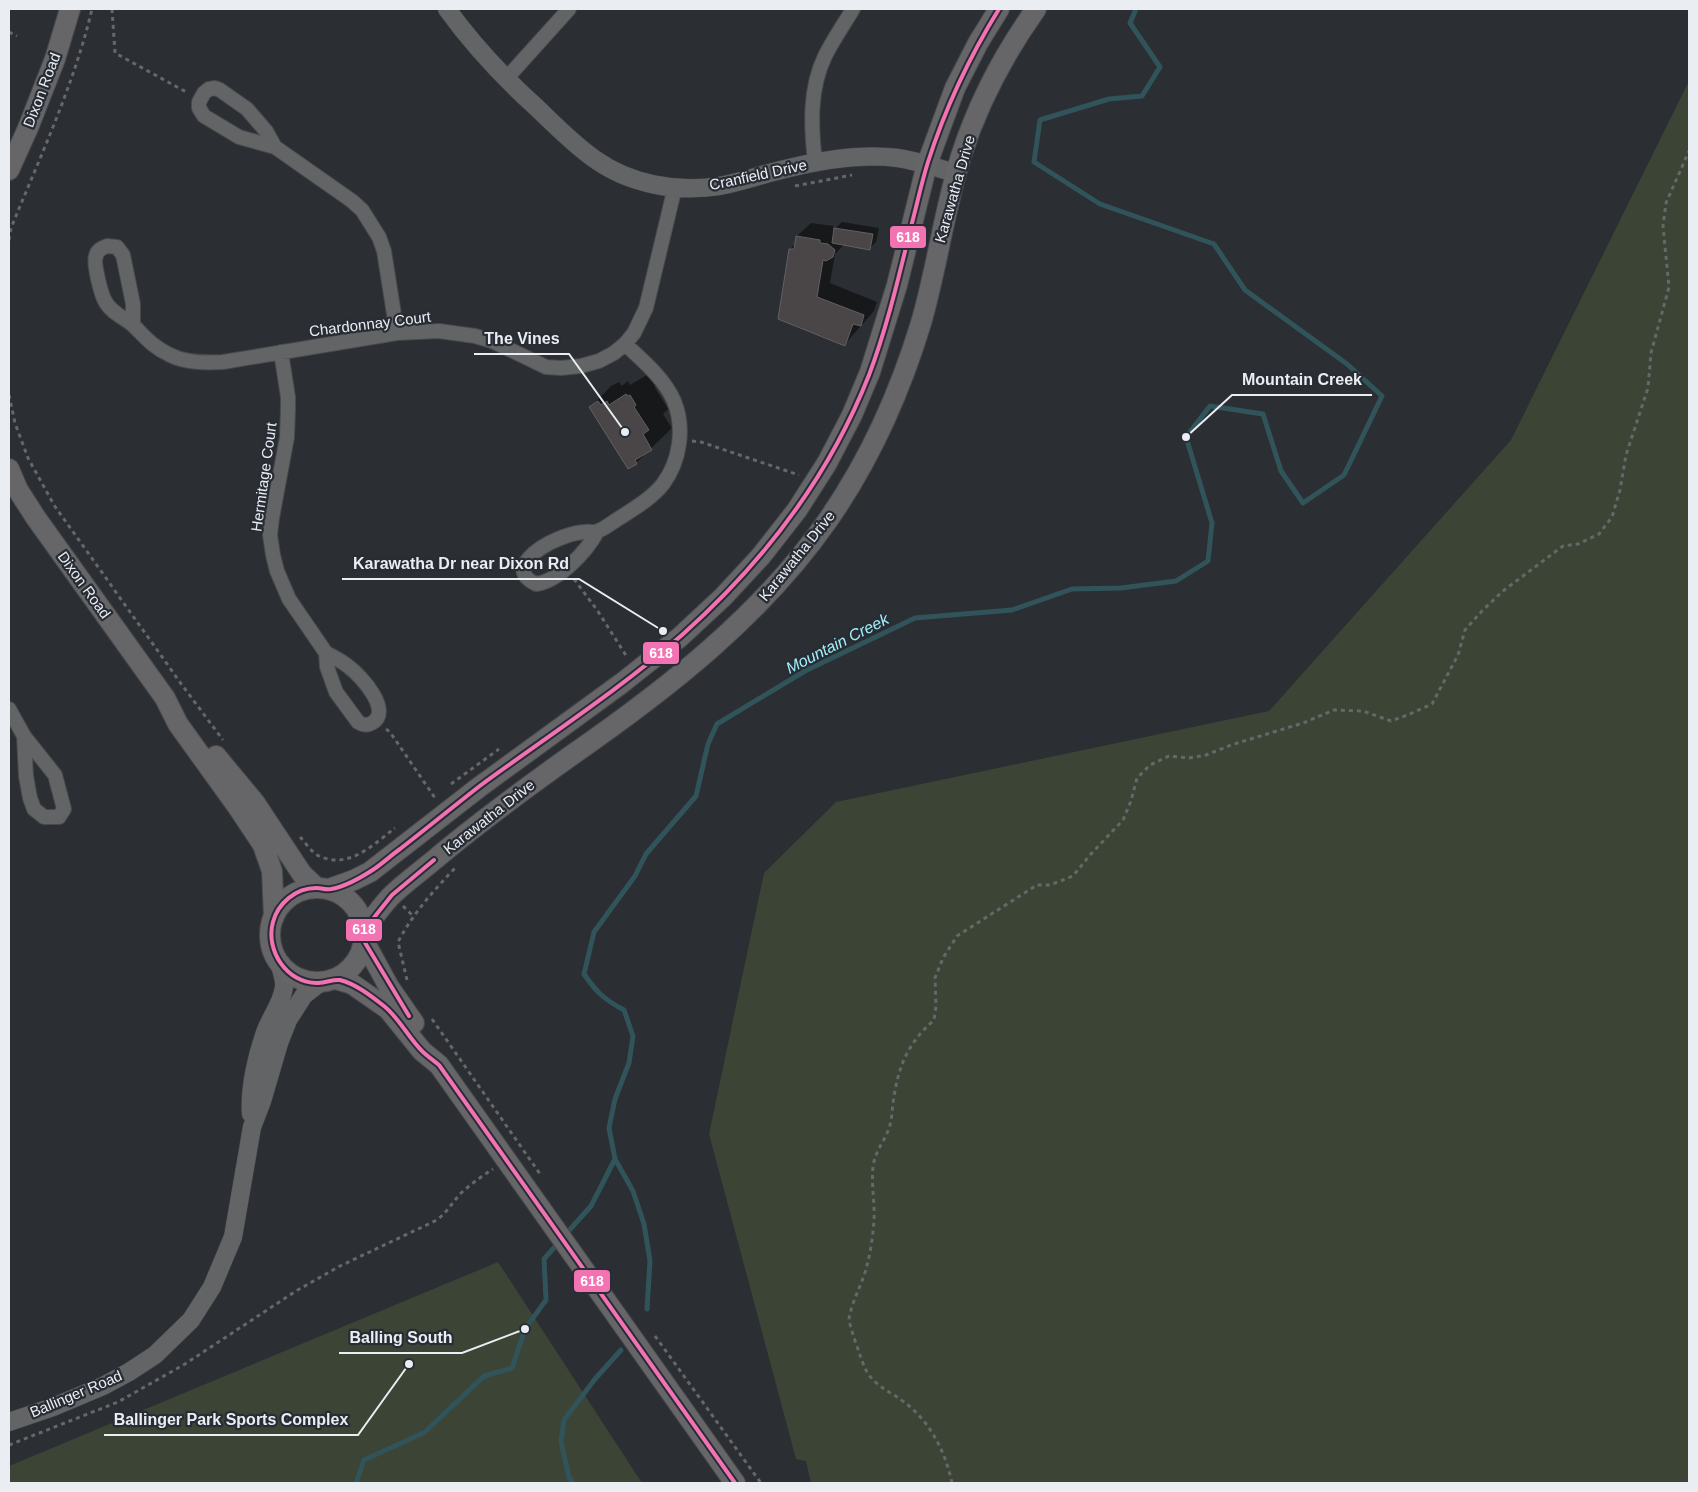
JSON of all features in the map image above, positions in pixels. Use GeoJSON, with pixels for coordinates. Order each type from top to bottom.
{"type":"FeatureCollection","features":[{"type":"Feature","properties":{"kind":"main road","name":"Dixon Road"},"geometry":{"type":"LineString","coordinates":[[9,170],[55,59],[70,9]]}},
{"type":"Feature","properties":{"kind":"main road","name":"Karawatha Drive"},"geometry":{"type":"LineString","coordinates":[[323,889],[354,880],[370,872],[478,788],[622,683],[680,637],[723,597],[761,556],[802,502],[827,463],[852,415],[872,364],[898,285],[927,164],[959,80],[978,42],[999,9]]}},
{"type":"Feature","properties":{"kind":"main road","name":"Karawatha Drive"},"geometry":{"type":"LineString","coordinates":[[364,935],[392,895],[465,834],[514,796],[624,718],[755,609],[804,552],[829,518],[881,427],[896,393],[921,322],[962,153],[987,90],[1016,38],[1036,9]]}},
{"type":"Feature","properties":{"kind":"main road","name":"Dixon Road"},"geometry":{"type":"LineString","coordinates":[[9,468],[18,490],[36,518],[165,698],[198,734],[254,803],[302,874],[323,889]]}},
{"type":"Feature","properties":{"kind":"main road","name":"Dixon Road"},"geometry":{"type":"LineString","coordinates":[[165,698],[178,724],[263,845],[272,871],[274,916]]}},
{"type":"Feature","properties":{"kind":"main road"},"geometry":{"type":"LineString","coordinates":[[323,889],[344,896],[356,908],[363,922],[364,935],[360,956],[354,966],[343,976],[314,983],[299,980],[286,972],[277,960],[271,946],[270,931],[274,916],[282,904],[294,894],[305,890],[323,889]]}},
{"type":"Feature","properties":{"kind":"main road"},"geometry":{"type":"LineString","coordinates":[[364,935],[390,986],[432,1048],[439,1065],[735,1483]]}},
{"type":"Feature","properties":{"kind":"main road"},"geometry":{"type":"LineString","coordinates":[[328,981],[352,984],[388,1009],[422,1051],[439,1065]]}},
{"type":"Feature","properties":{"kind":"street","name":"Cranfield Drive"},"geometry":{"type":"LineString","coordinates":[[447,9],[460,27],[506,79],[577,145],[596,160],[632,178],[657,186],[696,188],[718,186],[815,162],[848,157],[899,158],[927,164],[956,174]]}},
{"type":"Feature","properties":{"kind":"street"},"geometry":{"type":"LineString","coordinates":[[506,79],[569,9]]}},
{"type":"Feature","properties":{"kind":"street"},"geometry":{"type":"LineString","coordinates":[[815,162],[811,113],[816,85],[824,57],[853,9]]}},
{"type":"Feature","properties":{"kind":"street"},"geometry":{"type":"LineString","coordinates":[[275,147],[266,131],[247,109],[220,90],[210,89],[201,97],[199,108],[204,116],[239,138],[275,147],[362,210],[372,223],[384,251],[397,333]]}},
{"type":"Feature","properties":{"kind":"street","name":"Chardonnay Court"},"geometry":{"type":"LineString","coordinates":[[133,325],[134,304],[123,255],[117,247],[107,246],[98,252],[95,262],[105,301],[122,318],[133,325],[148,342],[172,356],[187,361],[203,363],[223,362],[397,333],[439,331],[475,336],[507,348],[540,364],[561,368],[581,366],[599,361],[614,353],[634,333],[646,308],[676,187]]}},
{"type":"Feature","properties":{"kind":"street"},"geometry":{"type":"LineString","coordinates":[[597,532],[584,532],[557,539],[528,558],[523,566],[523,572],[526,577],[536,584],[546,581],[575,562],[592,542],[597,532],[651,496],[662,485],[671,471],[680,440],[679,416],[674,401],[665,385],[625,344]]}},
{"type":"Feature","properties":{"kind":"street","name":"Hermitage Court"},"geometry":{"type":"LineString","coordinates":[[281,352],[288,397],[288,416],[287,437],[270,535],[277,571],[289,599],[326,653],[327,667],[336,692],[353,718],[363,724],[369,725],[375,722],[379,717],[380,709],[372,693],[358,675],[338,658],[326,653]]}},
{"type":"Feature","properties":{"kind":"street"},"geometry":{"type":"LineString","coordinates":[[9,709],[24,736],[54,775],[64,808],[59,817],[44,817],[34,808],[26,776],[24,736]]}},
{"type":"Feature","properties":{"kind":"street","name":"Ballinger Road"},"geometry":{"type":"LineString","coordinates":[[252,1127],[250,1103],[257,1062],[267,1029],[280,1003],[284,985],[280,964]]}},
{"type":"Feature","properties":{"kind":"street","name":"Ballinger Road"},"geometry":{"type":"LineString","coordinates":[[9,1422],[53,1407],[103,1386],[129,1372],[155,1355],[191,1320],[212,1287],[232,1237],[252,1127],[288,1020],[304,995],[328,981]]}},
{"type":"Feature","properties":{"kind":"path"},"geometry":{"type":"LineString","coordinates":[[9,240],[11,228],[84,44],[92,9]]}},
{"type":"Feature","properties":{"kind":"path"},"geometry":{"type":"LineString","coordinates":[[112,9],[115,54],[185,92],[201,97]]}},
{"type":"Feature","properties":{"kind":"path"},"geometry":{"type":"LineString","coordinates":[[9,32],[17,36]]}},
{"type":"Feature","properties":{"kind":"path"},"geometry":{"type":"LineString","coordinates":[[952,1483],[948,1466],[936,1440],[923,1421],[908,1405],[870,1378],[849,1320],[867,1266],[874,1219],[873,1164],[878,1148],[890,1126],[893,1101],[905,1054],[919,1034],[934,1020],[936,1006],[935,978],[943,958],[957,936],[1012,900],[1037,885],[1050,885],[1073,876],[1090,855],[1124,820],[1132,801],[1137,778],[1150,765],[1169,756],[1189,758],[1206,755],[1231,745],[1303,723],[1334,710],[1363,711],[1391,721],[1432,704],[1458,656],[1465,630],[1482,610],[1503,591],[1563,546],[1578,544],[1599,534],[1612,517],[1620,490],[1626,455],[1648,388],[1652,353],[1669,286],[1663,226],[1666,203],[1689,151]]}},
{"type":"Feature","properties":{"kind":"path"},"geometry":{"type":"LineString","coordinates":[[795,186],[853,175]]}},
{"type":"Feature","properties":{"kind":"path"},"geometry":{"type":"LineString","coordinates":[[9,395],[15,423],[28,458],[54,505],[188,694],[224,741]]}},
{"type":"Feature","properties":{"kind":"path"},"geometry":{"type":"LineString","coordinates":[[680,440],[701,442],[799,475]]}},
{"type":"Feature","properties":{"kind":"path"},"geometry":{"type":"LineString","coordinates":[[577,583],[627,657],[634,651]]}},
{"type":"Feature","properties":{"kind":"path"},"geometry":{"type":"LineString","coordinates":[[375,722],[390,732],[435,798]]}},
{"type":"Feature","properties":{"kind":"path"},"geometry":{"type":"LineString","coordinates":[[298,834],[311,850],[319,856],[331,860],[344,860],[356,857]]}},
{"type":"Feature","properties":{"kind":"path"},"geometry":{"type":"LineString","coordinates":[[408,986],[398,942],[413,916],[459,864]]}},
{"type":"Feature","properties":{"kind":"path"},"geometry":{"type":"LineString","coordinates":[[431,1018],[544,1180]]}},
{"type":"Feature","properties":{"kind":"path"},"geometry":{"type":"LineString","coordinates":[[9,1444],[118,1402],[185,1364],[296,1291],[340,1266],[437,1220],[450,1209],[461,1194],[493,1169]]}},
{"type":"Feature","properties":{"kind":"path"},"geometry":{"type":"LineString","coordinates":[[651,1330],[761,1483]]}},
{"type":"Feature","properties":{"kind":"green space"},"geometry":{"type":"Polygon","coordinates":[[[1689,81],[1689,1483],[811,1483],[806,1461],[796,1459],[709,1134],[764,873],[836,802],[1269,711],[1511,440],[1689,81]]]}},
{"type":"Feature","properties":{"kind":"green space"},"geometry":{"type":"Polygon","coordinates":[[[498,1262],[642,1483],[9,1483],[9,1466],[498,1262]]]}},
{"type":"Feature","properties":{"kind":"building"},"geometry":{"type":"Polygon","coordinates":[[[834,228],[873,234],[870,250],[832,243],[834,228]]]}},
{"type":"Feature","properties":{"kind":"building"},"geometry":{"type":"Polygon","coordinates":[[[796,236],[820,240],[820,243],[828,244],[835,250],[833,257],[826,261],[823,260],[817,297],[864,315],[861,326],[853,324],[845,346],[778,319],[789,249],[794,249],[796,236]]]}},
{"type":"Feature","properties":{"kind":"building"},"geometry":{"type":"Polygon","coordinates":[[[626,394],[630,395],[636,405],[634,407],[649,430],[643,434],[652,450],[635,460],[637,464],[628,469],[589,407],[598,401],[601,405],[607,401],[609,405],[626,394]]]}},
{"type":"Feature","properties":{"kind":"waterway","name":"Mountain Creek"},"geometry":{"type":"LineString","coordinates":[[647,1309],[650,1261],[644,1224],[633,1191],[615,1159],[609,1128],[615,1099],[629,1063],[633,1036],[624,1010],[601,995],[584,974],[594,932],[635,876],[646,854],[696,796],[708,744],[717,724],[805,671],[915,618],[1012,610],[1072,589],[1121,588],[1176,581],[1208,561],[1212,523],[1186,437],[1210,406],[1263,414],[1281,471],[1303,503],[1344,475],[1382,396],[1347,364],[1245,290],[1214,244],[1100,204],[1034,162],[1040,120],[1109,99],[1142,96],[1160,67],[1130,23],[1136,9]]}},
{"type":"Feature","properties":{"kind":"waterway"},"geometry":{"type":"LineString","coordinates":[[565,1235],[591,1206],[615,1159]]}},
{"type":"Feature","properties":{"kind":"waterway"},"geometry":{"type":"LineString","coordinates":[[356,1483],[364,1460],[425,1432],[484,1376],[512,1368],[525,1329],[546,1300],[544,1259],[560,1241]]}},
{"type":"Feature","properties":{"kind":"waterway","name":"Mountain Creek"},"geometry":{"type":"LineString","coordinates":[[573,1483],[569,1477],[561,1442],[564,1420],[595,1379],[621,1350]]}},
{"type":"Feature","properties":{"kind":"transit line","name":"618"},"geometry":{"type":"LineString","coordinates":[[735,1483],[439,1065],[417,1046],[389,1011],[352,984],[340,980],[321,983],[307,982],[288,972],[276,954],[271,933],[275,915],[289,898],[309,889],[336,888],[375,869],[481,785],[633,675],[682,635],[712,607],[766,548],[814,483],[853,413],[882,337],[935,141],[959,83],[977,46],[999,9]]}},
{"type":"Feature","properties":{"kind":"transit line","name":"618"},"geometry":{"type":"LineString","coordinates":[[409,1016],[364,941],[364,930],[392,895],[434,860]]}},
{"type":"Feature","properties":{"kind":"place","name":"The Vines"},"geometry":{"type":"Point","coordinates":[625,432]}},
{"type":"Feature","properties":{"kind":"place","name":"Mountain Creek"},"geometry":{"type":"Point","coordinates":[1186,437]}},
{"type":"Feature","properties":{"kind":"place","name":"Karawatha Dr near Dixon Rd"},"geometry":{"type":"Point","coordinates":[663,631]}},
{"type":"Feature","properties":{"kind":"place","name":"Balling South"},"geometry":{"type":"Point","coordinates":[525,1329]}},
{"type":"Feature","properties":{"kind":"place","name":"Ballinger Park Sports Complex"},"geometry":{"type":"Point","coordinates":[409,1364]}}]}
